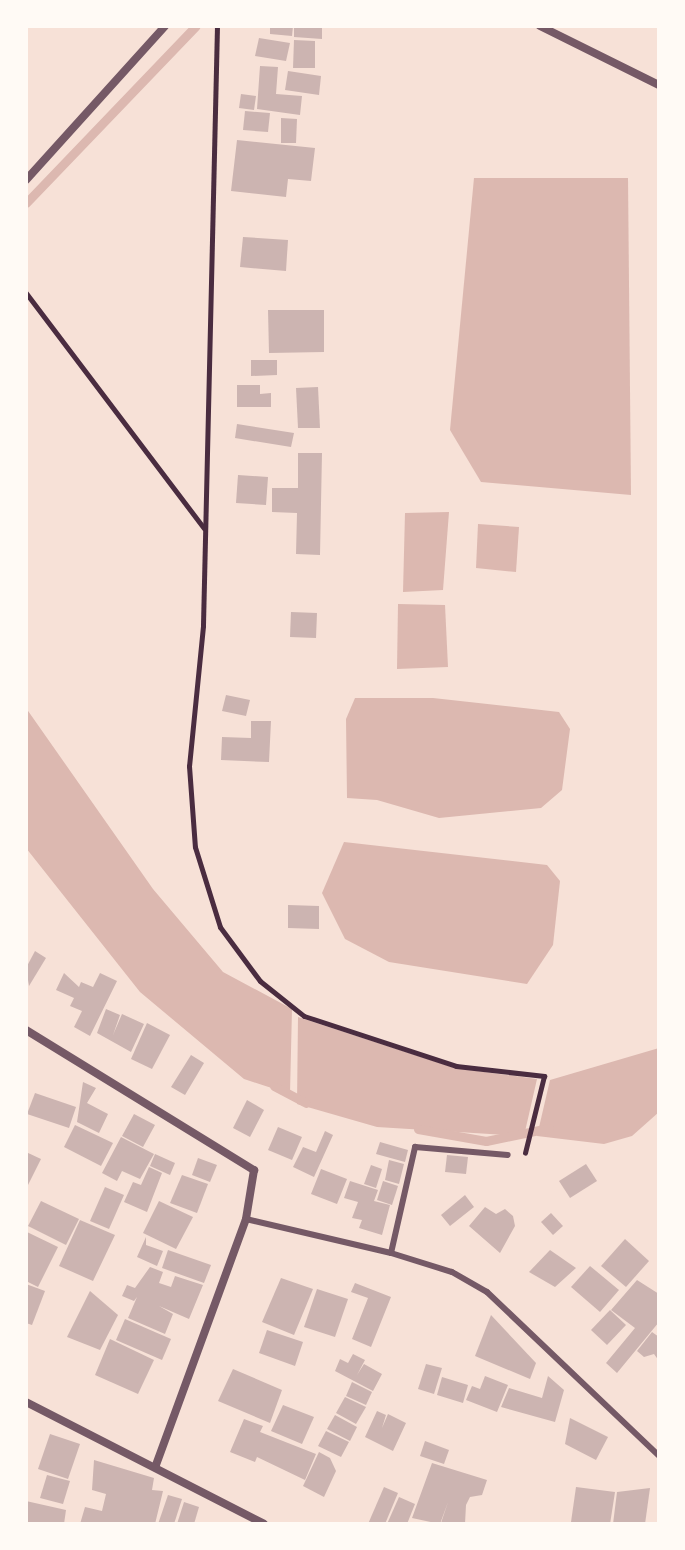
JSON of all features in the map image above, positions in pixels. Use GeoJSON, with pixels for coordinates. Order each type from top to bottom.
{"type":"FeatureCollection","features":[{"type":"Feature","properties":{"kind":"street"},"geometry":{"type":"LineString","coordinates":[[26,180],[165,26]]}},
{"type":"Feature","properties":{"kind":"street"},"geometry":{"type":"LineString","coordinates":[[540,26],[659,85]]}},
{"type":"Feature","properties":{"kind":"street"},"geometry":{"type":"LineString","coordinates":[[26,1030],[254,1170],[246,1219],[155,1467]]}},
{"type":"Feature","properties":{"kind":"street"},"geometry":{"type":"LineString","coordinates":[[26,1402],[264,1524]]}},
{"type":"Feature","properties":{"kind":"lane"},"geometry":{"type":"LineString","coordinates":[[391,1253],[415,1147],[508,1155]]}},
{"type":"Feature","properties":{"kind":"lane"},"geometry":{"type":"LineString","coordinates":[[246,1219],[391,1253],[452,1272],[487,1292],[659,1456]]}},
{"type":"Feature","properties":{"kind":"path"},"geometry":{"type":"LineString","coordinates":[[217,26],[201,680],[189,766],[195,847],[220,927],[260,981],[304,1016],[456,1066],[544,1076],[525,1154]]}},
{"type":"Feature","properties":{"kind":"path"},"geometry":{"type":"LineString","coordinates":[[26,293],[205,529]]}},
{"type":"Feature","properties":{"kind":"shaded area"},"geometry":{"type":"Polygon","coordinates":[[[474,178],[628,178],[631,495],[481,482],[450,430],[474,178]]]}},
{"type":"Feature","properties":{"kind":"shaded area"},"geometry":{"type":"Polygon","coordinates":[[[449,512],[443,590],[403,592],[405,513],[449,512]]]}},
{"type":"Feature","properties":{"kind":"shaded area"},"geometry":{"type":"Polygon","coordinates":[[[478,524],[519,527],[516,572],[476,568],[478,524]]]}},
{"type":"Feature","properties":{"kind":"shaded area"},"geometry":{"type":"Polygon","coordinates":[[[398,604],[445,605],[448,667],[397,669],[398,604]]]}},
{"type":"Feature","properties":{"kind":"shaded area"},"geometry":{"type":"Polygon","coordinates":[[[355,698],[433,698],[559,712],[570,729],[562,790],[541,808],[439,818],[377,800],[347,798],[346,719],[355,698]]]}},
{"type":"Feature","properties":{"kind":"shaded area"},"geometry":{"type":"Polygon","coordinates":[[[26,708],[153,889],[223,972],[292,1009],[290,1094],[244,1079],[140,992],[26,848],[26,708]]]}},
{"type":"Feature","properties":{"kind":"shaded area"},"geometry":{"type":"Polygon","coordinates":[[[344,842],[547,865],[560,881],[553,945],[527,984],[389,962],[345,939],[322,893],[344,842]]]}},
{"type":"Feature","properties":{"kind":"shaded area"},"geometry":{"type":"Polygon","coordinates":[[[298,1017],[455,1068],[537,1079],[524,1136],[377,1127],[297,1104],[298,1017]]]}},
{"type":"Feature","properties":{"kind":"shaded area"},"geometry":{"type":"Polygon","coordinates":[[[659,1048],[659,1112],[632,1136],[604,1144],[537,1136],[550,1080],[659,1048]]]}},
{"type":"Feature","properties":{"kind":"building"},"geometry":{"type":"Polygon","coordinates":[[[270,26],[293,26],[292,36],[270,34],[270,26]]]}},
{"type":"Feature","properties":{"kind":"building"},"geometry":{"type":"Polygon","coordinates":[[[294,26],[322,26],[322,39],[294,37],[294,26]]]}},
{"type":"Feature","properties":{"kind":"building"},"geometry":{"type":"Polygon","coordinates":[[[259,38],[290,43],[286,61],[255,56],[259,38]]]}},
{"type":"Feature","properties":{"kind":"building"},"geometry":{"type":"Polygon","coordinates":[[[294,40],[315,41],[315,68],[293,68],[294,40]]]}},
{"type":"Feature","properties":{"kind":"building"},"geometry":{"type":"Polygon","coordinates":[[[260,66],[278,67],[276,94],[302,96],[300,115],[257,109],[260,66]]]}},
{"type":"Feature","properties":{"kind":"building"},"geometry":{"type":"Polygon","coordinates":[[[288,71],[321,76],[319,95],[285,90],[288,71]]]}},
{"type":"Feature","properties":{"kind":"building"},"geometry":{"type":"Polygon","coordinates":[[[241,94],[256,96],[254,110],[239,108],[241,94]]]}},
{"type":"Feature","properties":{"kind":"building"},"geometry":{"type":"Polygon","coordinates":[[[245,111],[270,113],[268,132],[243,130],[245,111]]]}},
{"type":"Feature","properties":{"kind":"building"},"geometry":{"type":"Polygon","coordinates":[[[281,118],[297,119],[296,143],[281,143],[281,118]]]}},
{"type":"Feature","properties":{"kind":"building"},"geometry":{"type":"Polygon","coordinates":[[[237,140],[315,148],[311,181],[288,179],[286,197],[231,191],[237,140]]]}},
{"type":"Feature","properties":{"kind":"building"},"geometry":{"type":"Polygon","coordinates":[[[243,237],[288,240],[286,271],[240,267],[243,237]]]}},
{"type":"Feature","properties":{"kind":"building"},"geometry":{"type":"Polygon","coordinates":[[[268,310],[324,310],[324,352],[269,353],[268,310]]]}},
{"type":"Feature","properties":{"kind":"building"},"geometry":{"type":"Polygon","coordinates":[[[251,360],[277,360],[277,375],[251,376],[251,360]]]}},
{"type":"Feature","properties":{"kind":"building"},"geometry":{"type":"Polygon","coordinates":[[[237,385],[260,385],[260,394],[271,393],[271,407],[237,407],[237,385]]]}},
{"type":"Feature","properties":{"kind":"building"},"geometry":{"type":"Polygon","coordinates":[[[318,387],[320,428],[298,428],[296,388],[318,387]]]}},
{"type":"Feature","properties":{"kind":"building"},"geometry":{"type":"Polygon","coordinates":[[[237,424],[294,433],[291,447],[235,438],[237,424]]]}},
{"type":"Feature","properties":{"kind":"building"},"geometry":{"type":"Polygon","coordinates":[[[298,453],[322,453],[320,555],[296,554],[297,513],[272,512],[272,488],[298,488],[298,453]]]}},
{"type":"Feature","properties":{"kind":"building"},"geometry":{"type":"Polygon","coordinates":[[[238,475],[268,477],[266,505],[236,503],[238,475]]]}},
{"type":"Feature","properties":{"kind":"building"},"geometry":{"type":"Polygon","coordinates":[[[291,612],[317,613],[316,638],[290,637],[291,612]]]}},
{"type":"Feature","properties":{"kind":"building"},"geometry":{"type":"Polygon","coordinates":[[[226,695],[250,700],[246,716],[222,711],[226,695]]]}},
{"type":"Feature","properties":{"kind":"building"},"geometry":{"type":"Polygon","coordinates":[[[251,721],[271,721],[269,762],[221,760],[222,737],[251,738],[251,721]]]}},
{"type":"Feature","properties":{"kind":"building"},"geometry":{"type":"Polygon","coordinates":[[[288,905],[319,906],[319,929],[288,928],[288,905]]]}},
{"type":"Feature","properties":{"kind":"building"},"geometry":{"type":"Polygon","coordinates":[[[35,951],[46,958],[29,986],[26,968],[35,951]]]}},
{"type":"Feature","properties":{"kind":"building"},"geometry":{"type":"Polygon","coordinates":[[[64,973],[79,987],[81,982],[93,987],[100,973],[117,981],[90,1036],[74,1027],[82,1011],[70,1006],[74,998],[56,990],[64,973]]]}},
{"type":"Feature","properties":{"kind":"building"},"geometry":{"type":"Polygon","coordinates":[[[106,1009],[120,1015],[113,1035],[122,1014],[144,1024],[131,1052],[97,1033],[106,1009]]]}},
{"type":"Feature","properties":{"kind":"building"},"geometry":{"type":"Polygon","coordinates":[[[147,1023],[170,1035],[152,1069],[131,1059],[147,1023]]]}},
{"type":"Feature","properties":{"kind":"building"},"geometry":{"type":"Polygon","coordinates":[[[191,1055],[204,1063],[185,1095],[171,1087],[191,1055]]]}},
{"type":"Feature","properties":{"kind":"building"},"geometry":{"type":"Polygon","coordinates":[[[83,1082],[96,1088],[87,1103],[108,1114],[99,1133],[77,1122],[83,1082]]]}},
{"type":"Feature","properties":{"kind":"building"},"geometry":{"type":"Polygon","coordinates":[[[35,1093],[76,1107],[69,1128],[27,1114],[35,1093]]]}},
{"type":"Feature","properties":{"kind":"building"},"geometry":{"type":"Polygon","coordinates":[[[247,1100],[264,1110],[250,1137],[233,1128],[247,1100]]]}},
{"type":"Feature","properties":{"kind":"building"},"geometry":{"type":"Polygon","coordinates":[[[134,1114],[155,1125],[143,1147],[122,1136],[134,1114]]]}},
{"type":"Feature","properties":{"kind":"building"},"geometry":{"type":"Polygon","coordinates":[[[75,1125],[113,1143],[101,1166],[64,1147],[75,1125]]]}},
{"type":"Feature","properties":{"kind":"building"},"geometry":{"type":"Polygon","coordinates":[[[278,1127],[302,1137],[292,1160],[268,1150],[278,1127]]]}},
{"type":"Feature","properties":{"kind":"building"},"geometry":{"type":"Polygon","coordinates":[[[325,1131],[333,1135],[314,1177],[293,1167],[303,1147],[316,1152],[325,1131]]]}},
{"type":"Feature","properties":{"kind":"building"},"geometry":{"type":"Polygon","coordinates":[[[121,1137],[154,1154],[140,1179],[122,1171],[117,1181],[102,1173],[121,1137]]]}},
{"type":"Feature","properties":{"kind":"building"},"geometry":{"type":"Polygon","coordinates":[[[380,1142],[408,1150],[405,1162],[376,1154],[380,1142]]]}},
{"type":"Feature","properties":{"kind":"building"},"geometry":{"type":"Polygon","coordinates":[[[26,1152],[41,1159],[26,1189],[26,1152]]]}},
{"type":"Feature","properties":{"kind":"building"},"geometry":{"type":"Polygon","coordinates":[[[155,1154],[175,1163],[170,1175],[150,1166],[155,1154]]]}},
{"type":"Feature","properties":{"kind":"building"},"geometry":{"type":"Polygon","coordinates":[[[447,1155],[468,1157],[466,1174],[445,1172],[447,1155]]]}},
{"type":"Feature","properties":{"kind":"building"},"geometry":{"type":"Polygon","coordinates":[[[198,1158],[217,1165],[210,1182],[192,1175],[198,1158]]]}},
{"type":"Feature","properties":{"kind":"building"},"geometry":{"type":"Polygon","coordinates":[[[389,1160],[404,1164],[399,1184],[385,1180],[389,1160]]]}},
{"type":"Feature","properties":{"kind":"building"},"geometry":{"type":"Polygon","coordinates":[[[586,1164],[597,1181],[570,1198],[559,1181],[586,1164]]]}},
{"type":"Feature","properties":{"kind":"building"},"geometry":{"type":"Polygon","coordinates":[[[371,1165],[382,1169],[376,1188],[364,1184],[371,1165]]]}},
{"type":"Feature","properties":{"kind":"building"},"geometry":{"type":"Polygon","coordinates":[[[149,1167],[162,1173],[147,1212],[124,1202],[133,1182],[141,1185],[149,1167]]]}},
{"type":"Feature","properties":{"kind":"building"},"geometry":{"type":"Polygon","coordinates":[[[321,1169],[347,1179],[337,1204],[311,1194],[321,1169]]]}},
{"type":"Feature","properties":{"kind":"building"},"geometry":{"type":"Polygon","coordinates":[[[182,1175],[208,1184],[197,1213],[170,1203],[182,1175]]]}},
{"type":"Feature","properties":{"kind":"building"},"geometry":{"type":"Polygon","coordinates":[[[350,1181],[378,1190],[374,1201],[390,1205],[382,1235],[359,1228],[362,1220],[352,1218],[358,1202],[344,1198],[350,1181]]]}},
{"type":"Feature","properties":{"kind":"building"},"geometry":{"type":"Polygon","coordinates":[[[383,1181],[398,1186],[392,1205],[377,1200],[383,1181]]]}},
{"type":"Feature","properties":{"kind":"building"},"geometry":{"type":"Polygon","coordinates":[[[105,1187],[124,1195],[109,1229],[90,1221],[105,1187]]]}},
{"type":"Feature","properties":{"kind":"building"},"geometry":{"type":"Polygon","coordinates":[[[465,1195],[474,1207],[450,1226],[441,1215],[465,1195]]]}},
{"type":"Feature","properties":{"kind":"building"},"geometry":{"type":"Polygon","coordinates":[[[41,1201],[79,1219],[66,1245],[28,1226],[41,1201]]]}},
{"type":"Feature","properties":{"kind":"building"},"geometry":{"type":"Polygon","coordinates":[[[159,1201],[193,1217],[176,1249],[143,1233],[159,1201]]]}},
{"type":"Feature","properties":{"kind":"building"},"geometry":{"type":"Polygon","coordinates":[[[485,1207],[496,1214],[505,1209],[513,1216],[515,1226],[500,1253],[469,1226],[485,1207]]]}},
{"type":"Feature","properties":{"kind":"building"},"geometry":{"type":"Polygon","coordinates":[[[551,1213],[563,1226],[553,1235],[541,1222],[551,1213]]]}},
{"type":"Feature","properties":{"kind":"building"},"geometry":{"type":"Polygon","coordinates":[[[80,1220],[115,1235],[93,1281],[59,1266],[80,1220]]]}},
{"type":"Feature","properties":{"kind":"building"},"geometry":{"type":"Polygon","coordinates":[[[27,1232],[58,1247],[38,1287],[26,1281],[27,1232]]]}},
{"type":"Feature","properties":{"kind":"building"},"geometry":{"type":"Polygon","coordinates":[[[146,1237],[146,1245],[163,1251],[157,1266],[137,1257],[146,1237]]]}},
{"type":"Feature","properties":{"kind":"building"},"geometry":{"type":"Polygon","coordinates":[[[625,1239],[649,1261],[626,1287],[601,1266],[625,1239]]]}},
{"type":"Feature","properties":{"kind":"building"},"geometry":{"type":"Polygon","coordinates":[[[168,1250],[211,1265],[204,1283],[162,1268],[168,1250]]]}},
{"type":"Feature","properties":{"kind":"building"},"geometry":{"type":"Polygon","coordinates":[[[550,1250],[576,1268],[555,1287],[529,1272],[550,1250]]]}},
{"type":"Feature","properties":{"kind":"building"},"geometry":{"type":"Polygon","coordinates":[[[590,1266],[619,1290],[600,1312],[571,1287],[590,1266]]]}},
{"type":"Feature","properties":{"kind":"building"},"geometry":{"type":"Polygon","coordinates":[[[150,1267],[163,1272],[159,1283],[171,1287],[175,1276],[203,1285],[189,1319],[159,1306],[173,1314],[165,1334],[128,1318],[137,1297],[134,1301],[122,1296],[127,1285],[135,1288],[150,1267]]]}},
{"type":"Feature","properties":{"kind":"building"},"geometry":{"type":"Polygon","coordinates":[[[281,1278],[313,1289],[294,1335],[262,1322],[281,1278]]]}},
{"type":"Feature","properties":{"kind":"building"},"geometry":{"type":"Polygon","coordinates":[[[637,1280],[659,1294],[659,1322],[617,1373],[606,1363],[635,1328],[611,1310],[637,1280]]]}},
{"type":"Feature","properties":{"kind":"building"},"geometry":{"type":"Polygon","coordinates":[[[355,1283],[391,1297],[371,1347],[352,1339],[368,1298],[351,1292],[355,1283]]]}},
{"type":"Feature","properties":{"kind":"building"},"geometry":{"type":"Polygon","coordinates":[[[26,1284],[45,1291],[32,1325],[26,1323],[26,1284]]]}},
{"type":"Feature","properties":{"kind":"building"},"geometry":{"type":"Polygon","coordinates":[[[317,1289],[348,1299],[335,1337],[304,1327],[317,1289]]]}},
{"type":"Feature","properties":{"kind":"building"},"geometry":{"type":"Polygon","coordinates":[[[90,1291],[118,1315],[100,1350],[67,1337],[90,1291]]]}},
{"type":"Feature","properties":{"kind":"building"},"geometry":{"type":"Polygon","coordinates":[[[610,1310],[626,1325],[607,1345],[591,1330],[610,1310]]]}},
{"type":"Feature","properties":{"kind":"building"},"geometry":{"type":"Polygon","coordinates":[[[491,1315],[536,1363],[530,1379],[475,1356],[491,1315]]]}},
{"type":"Feature","properties":{"kind":"building"},"geometry":{"type":"Polygon","coordinates":[[[125,1319],[171,1339],[162,1360],[116,1340],[125,1319]]]}},
{"type":"Feature","properties":{"kind":"building"},"geometry":{"type":"Polygon","coordinates":[[[267,1330],[303,1342],[295,1366],[259,1353],[267,1330]]]}},
{"type":"Feature","properties":{"kind":"building"},"geometry":{"type":"Polygon","coordinates":[[[652,1332],[659,1337],[659,1361],[654,1354],[644,1357],[637,1351],[652,1332]]]}},
{"type":"Feature","properties":{"kind":"building"},"geometry":{"type":"Polygon","coordinates":[[[110,1339],[154,1360],[138,1394],[95,1375],[110,1339]]]}},
{"type":"Feature","properties":{"kind":"building"},"geometry":{"type":"Polygon","coordinates":[[[353,1354],[365,1360],[357,1375],[364,1364],[382,1374],[373,1391],[335,1371],[340,1359],[348,1363],[353,1354]]]}},
{"type":"Feature","properties":{"kind":"building"},"geometry":{"type":"Polygon","coordinates":[[[426,1364],[442,1368],[434,1394],[418,1389],[426,1364]]]}},
{"type":"Feature","properties":{"kind":"building"},"geometry":{"type":"Polygon","coordinates":[[[233,1369],[282,1390],[270,1423],[218,1401],[233,1369]]]}},
{"type":"Feature","properties":{"kind":"building"},"geometry":{"type":"Polygon","coordinates":[[[485,1376],[508,1385],[497,1412],[466,1400],[472,1386],[480,1389],[485,1376]]]}},
{"type":"Feature","properties":{"kind":"building"},"geometry":{"type":"Polygon","coordinates":[[[548,1376],[564,1390],[555,1422],[501,1407],[509,1388],[542,1398],[548,1376]]]}},
{"type":"Feature","properties":{"kind":"building"},"geometry":{"type":"Polygon","coordinates":[[[442,1377],[468,1385],[463,1403],[437,1395],[442,1377]]]}},
{"type":"Feature","properties":{"kind":"building"},"geometry":{"type":"Polygon","coordinates":[[[352,1382],[372,1392],[366,1405],[346,1396],[352,1382]]]}},
{"type":"Feature","properties":{"kind":"building"},"geometry":{"type":"Polygon","coordinates":[[[345,1397],[366,1407],[356,1424],[336,1413],[345,1397]]]}},
{"type":"Feature","properties":{"kind":"building"},"geometry":{"type":"Polygon","coordinates":[[[283,1405],[314,1417],[302,1444],[271,1431],[283,1405]]]}},
{"type":"Feature","properties":{"kind":"building"},"geometry":{"type":"Polygon","coordinates":[[[377,1411],[386,1415],[382,1428],[388,1414],[406,1423],[393,1451],[365,1437],[377,1411]]]}},
{"type":"Feature","properties":{"kind":"building"},"geometry":{"type":"Polygon","coordinates":[[[335,1415],[357,1427],[350,1441],[327,1429],[335,1415]]]}},
{"type":"Feature","properties":{"kind":"building"},"geometry":{"type":"Polygon","coordinates":[[[570,1418],[608,1437],[596,1460],[565,1444],[570,1418]]]}},
{"type":"Feature","properties":{"kind":"building"},"geometry":{"type":"Polygon","coordinates":[[[244,1419],[263,1426],[260,1432],[316,1454],[305,1480],[257,1457],[255,1462],[230,1452],[244,1419]]]}},
{"type":"Feature","properties":{"kind":"building"},"geometry":{"type":"Polygon","coordinates":[[[326,1431],[349,1442],[341,1457],[318,1446],[326,1431]]]}},
{"type":"Feature","properties":{"kind":"building"},"geometry":{"type":"Polygon","coordinates":[[[50,1434],[80,1444],[68,1479],[38,1469],[50,1434]]]}},
{"type":"Feature","properties":{"kind":"building"},"geometry":{"type":"Polygon","coordinates":[[[425,1441],[449,1450],[444,1464],[420,1456],[425,1441]]]}},
{"type":"Feature","properties":{"kind":"building"},"geometry":{"type":"Polygon","coordinates":[[[319,1452],[330,1458],[336,1471],[324,1497],[303,1486],[319,1452]]]}},
{"type":"Feature","properties":{"kind":"building"},"geometry":{"type":"Polygon","coordinates":[[[94,1460],[154,1478],[152,1490],[163,1491],[155,1524],[80,1524],[85,1507],[102,1511],[106,1494],[92,1490],[94,1460]]]}},
{"type":"Feature","properties":{"kind":"building"},"geometry":{"type":"Polygon","coordinates":[[[432,1463],[487,1480],[482,1495],[470,1497],[466,1505],[465,1524],[441,1523],[448,1502],[440,1524],[412,1518],[432,1463]]]}},
{"type":"Feature","properties":{"kind":"building"},"geometry":{"type":"Polygon","coordinates":[[[47,1475],[70,1481],[63,1504],[40,1498],[47,1475]]]}},
{"type":"Feature","properties":{"kind":"building"},"geometry":{"type":"Polygon","coordinates":[[[384,1487],[398,1493],[385,1524],[368,1524],[384,1487]]]}},
{"type":"Feature","properties":{"kind":"building"},"geometry":{"type":"Polygon","coordinates":[[[576,1487],[615,1492],[610,1524],[571,1522],[576,1487]]]}},
{"type":"Feature","properties":{"kind":"building"},"geometry":{"type":"Polygon","coordinates":[[[650,1488],[645,1524],[613,1524],[617,1492],[650,1488]]]}},
{"type":"Feature","properties":{"kind":"building"},"geometry":{"type":"Polygon","coordinates":[[[168,1495],[182,1499],[174,1524],[158,1524],[168,1495]]]}},
{"type":"Feature","properties":{"kind":"building"},"geometry":{"type":"Polygon","coordinates":[[[399,1497],[415,1504],[407,1524],[387,1524],[399,1497]]]}},
{"type":"Feature","properties":{"kind":"building"},"geometry":{"type":"Polygon","coordinates":[[[26,1501],[66,1510],[64,1524],[26,1524],[26,1501]]]}},
{"type":"Feature","properties":{"kind":"building"},"geometry":{"type":"Polygon","coordinates":[[[184,1502],[199,1507],[194,1524],[177,1524],[184,1502]]]}},
{"type":"Feature","properties":{"kind":"waterway"},"geometry":{"type":"LineString","coordinates":[[26,203],[196,26]]}},
{"type":"Feature","properties":{"kind":"waterway"},"geometry":{"type":"LineString","coordinates":[[274,1086],[306,1103]]}},
{"type":"Feature","properties":{"kind":"waterway"},"geometry":{"type":"LineString","coordinates":[[418,1129],[486,1141],[549,1128]]}}]}
